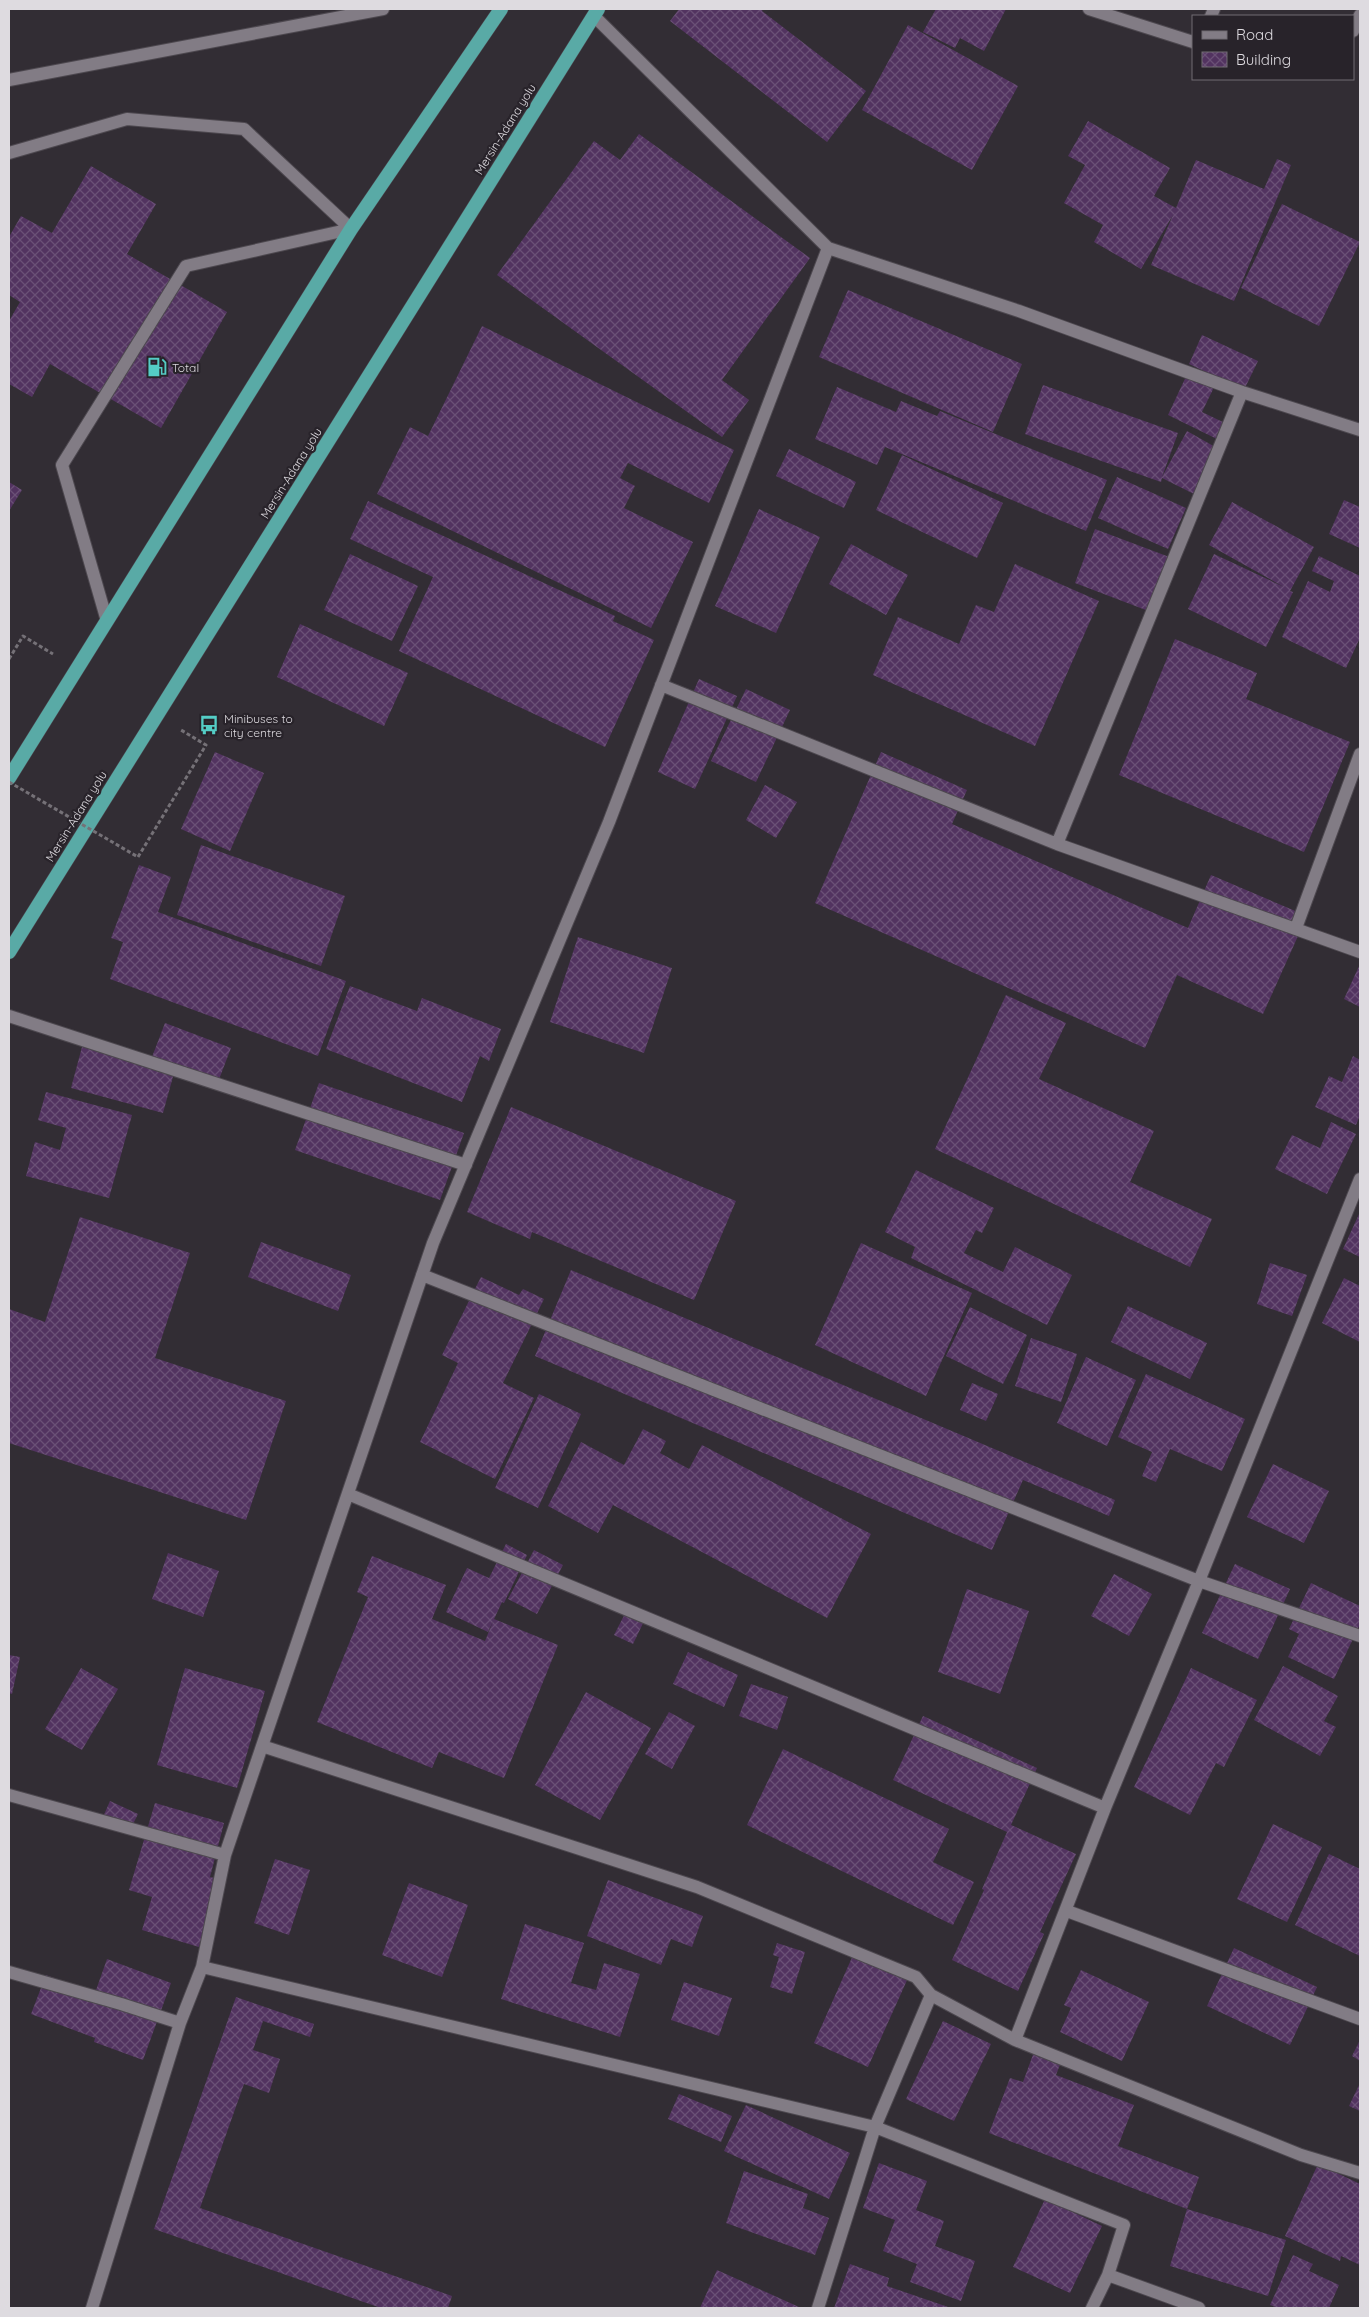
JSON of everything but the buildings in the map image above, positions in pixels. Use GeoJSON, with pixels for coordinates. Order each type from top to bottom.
{"type":"FeatureCollection","features":[{"type":"Feature","properties":{"kind":"highway"},"geometry":{"type":"LineString","coordinates":[[9,780],[351,229],[501,9]]}},
{"type":"Feature","properties":{"kind":"highway","name":"Mersin-Adana yolu"},"geometry":{"type":"LineString","coordinates":[[9,952],[596,12]]}},
{"type":"Feature","properties":{"kind":"street"},"geometry":{"type":"LineString","coordinates":[[9,80],[382,9]]}},
{"type":"Feature","properties":{"kind":"street"},"geometry":{"type":"LineString","coordinates":[[1089,9],[1192,42]]}},
{"type":"Feature","properties":{"kind":"street"},"geometry":{"type":"LineString","coordinates":[[596,12],[828,248],[1019,311],[1242,392],[1360,430]]}},
{"type":"Feature","properties":{"kind":"street"},"geometry":{"type":"LineString","coordinates":[[1354,30],[1360,15]]}},
{"type":"Feature","properties":{"kind":"street"},"geometry":{"type":"LineString","coordinates":[[9,153],[127,119],[244,129],[351,229]]}},
{"type":"Feature","properties":{"kind":"street"},"geometry":{"type":"LineString","coordinates":[[107,621],[62,465],[186,266],[351,229]]}},
{"type":"Feature","properties":{"kind":"street"},"geometry":{"type":"LineString","coordinates":[[92,2308],[180,2023],[202,1967],[224,1855],[422,1275],[609,822],[828,248]]}},
{"type":"Feature","properties":{"kind":"street"},"geometry":{"type":"LineString","coordinates":[[1057,844],[1242,392]]}},
{"type":"Feature","properties":{"kind":"street"},"geometry":{"type":"LineString","coordinates":[[661,685],[1057,844],[1360,952]]}},
{"type":"Feature","properties":{"kind":"street"},"geometry":{"type":"LineString","coordinates":[[1296,928],[1360,754]]}},
{"type":"Feature","properties":{"kind":"street"},"geometry":{"type":"LineString","coordinates":[[9,1016],[466,1165]]}},
{"type":"Feature","properties":{"kind":"street"},"geometry":{"type":"LineString","coordinates":[[1015,2040],[1067,1911],[1105,1808],[1199,1582],[1360,1179]]}},
{"type":"Feature","properties":{"kind":"street"},"geometry":{"type":"LineString","coordinates":[[422,1275],[1199,1582],[1360,1636]]}},
{"type":"Feature","properties":{"kind":"street"},"geometry":{"type":"LineString","coordinates":[[348,1494],[1105,1808]]}},
{"type":"Feature","properties":{"kind":"street"},"geometry":{"type":"LineString","coordinates":[[262,1746],[697,1887],[916,1977],[930,1996],[1015,2040],[1302,2155],[1360,2173]]}},
{"type":"Feature","properties":{"kind":"street"},"geometry":{"type":"LineString","coordinates":[[9,1795],[224,1855]]}},
{"type":"Feature","properties":{"kind":"street"},"geometry":{"type":"LineString","coordinates":[[1067,1911],[1360,2019]]}},
{"type":"Feature","properties":{"kind":"street"},"geometry":{"type":"LineString","coordinates":[[202,1967],[875,2127],[1124,2225],[1108,2276],[1092,2308]]}},
{"type":"Feature","properties":{"kind":"street"},"geometry":{"type":"LineString","coordinates":[[9,1972],[180,2023]]}},
{"type":"Feature","properties":{"kind":"street"},"geometry":{"type":"LineString","coordinates":[[818,2308],[875,2127],[930,1996]]}},
{"type":"Feature","properties":{"kind":"street"},"geometry":{"type":"LineString","coordinates":[[1108,2276],[1199,2308]]}},
{"type":"Feature","properties":{"kind":"path"},"geometry":{"type":"LineString","coordinates":[[9,659],[23,636]]}},
{"type":"Feature","properties":{"kind":"path"},"geometry":{"type":"LineString","coordinates":[[9,780],[138,856],[206,745]]}},
{"type":"Feature","properties":{"kind":"place","name":"Total"},"geometry":{"type":"Point","coordinates":[157,367]}},
{"type":"Feature","properties":{"kind":"place","name":"Minibuses to city centre"},"geometry":{"type":"Point","coordinates":[209,725]}}]}
